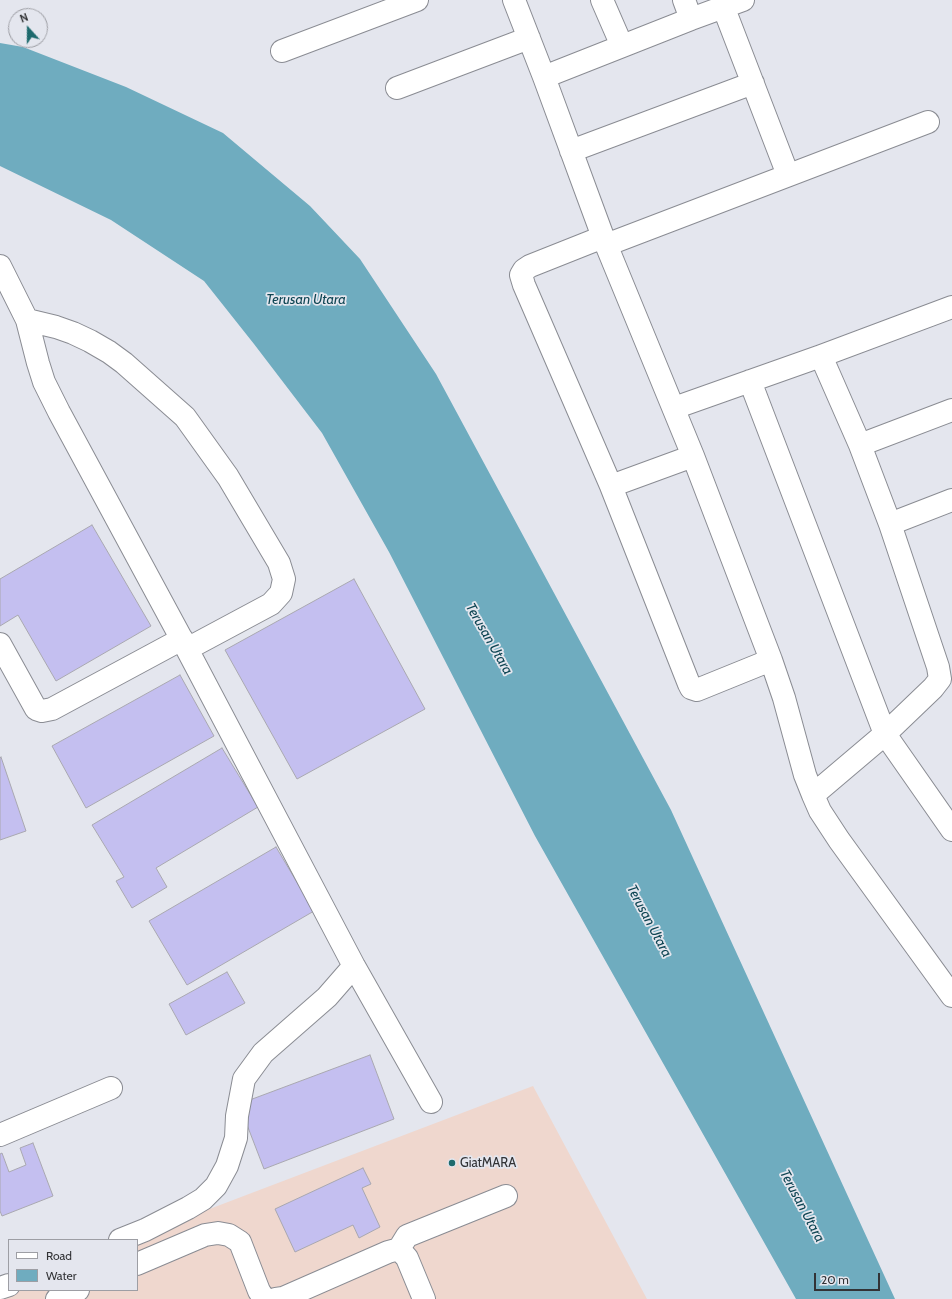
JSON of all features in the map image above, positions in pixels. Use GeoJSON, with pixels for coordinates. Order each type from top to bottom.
{"type":"FeatureCollection","features":[{"type":"Feature","properties":{"kind":"street"},"geometry":{"type":"LineString","coordinates":[[282,51],[417,0]]}},
{"type":"Feature","properties":{"kind":"street"},"geometry":{"type":"LineString","coordinates":[[514,0],[544,76],[605,241],[674,408],[771,660],[784,698],[805,775],[820,811],[839,840],[952,996]]}},
{"type":"Feature","properties":{"kind":"street"},"geometry":{"type":"LineString","coordinates":[[602,0],[622,46]]}},
{"type":"Feature","properties":{"kind":"street"},"geometry":{"type":"LineString","coordinates":[[544,76],[622,46],[688,9],[733,3],[753,83],[788,175]]}},
{"type":"Feature","properties":{"kind":"street"},"geometry":{"type":"LineString","coordinates":[[397,88],[529,38]]}},
{"type":"Feature","properties":{"kind":"street"},"geometry":{"type":"LineString","coordinates":[[571,151],[753,83]]}},
{"type":"Feature","properties":{"kind":"street"},"geometry":{"type":"LineString","coordinates":[[771,660],[697,690],[691,688],[688,684],[611,486],[521,275],[524,270],[530,266],[605,241],[788,175],[928,122]]}},
{"type":"Feature","properties":{"kind":"street"},"geometry":{"type":"LineString","coordinates":[[0,266],[27,320],[44,382],[59,412],[184,644],[354,966],[431,1102]]}},
{"type":"Feature","properties":{"kind":"street"},"geometry":{"type":"LineString","coordinates":[[674,408],[821,356],[952,307]]}},
{"type":"Feature","properties":{"kind":"street"},"geometry":{"type":"LineString","coordinates":[[0,644],[36,709],[42,712],[52,709],[184,644],[271,604],[281,593],[284,580],[278,563],[228,477],[185,417],[124,363],[109,352],[73,333],[27,320]]}},
{"type":"Feature","properties":{"kind":"street"},"geometry":{"type":"LineString","coordinates":[[813,795],[885,734],[933,688],[940,679],[938,667],[890,524],[860,445],[821,356]]}},
{"type":"Feature","properties":{"kind":"street"},"geometry":{"type":"LineString","coordinates":[[750,381],[885,734],[952,830]]}},
{"type":"Feature","properties":{"kind":"street"},"geometry":{"type":"LineString","coordinates":[[860,445],[952,410]]}},
{"type":"Feature","properties":{"kind":"street"},"geometry":{"type":"LineString","coordinates":[[611,486],[693,456]]}},
{"type":"Feature","properties":{"kind":"street"},"geometry":{"type":"LineString","coordinates":[[890,524],[952,500]]}},
{"type":"Feature","properties":{"kind":"street"},"geometry":{"type":"LineString","coordinates":[[122,1239],[145,1230],[188,1208],[203,1199],[216,1186],[227,1166],[236,1138],[237,1116],[244,1079],[263,1053],[327,997],[354,966]]}},
{"type":"Feature","properties":{"kind":"street"},"geometry":{"type":"LineString","coordinates":[[0,1134],[112,1088]]}},
{"type":"Feature","properties":{"kind":"street"},"geometry":{"type":"LineString","coordinates":[[276,1299],[283,1298],[398,1249],[407,1236],[506,1196]]}},
{"type":"Feature","properties":{"kind":"street"},"geometry":{"type":"LineString","coordinates":[[138,1264],[205,1235],[218,1233],[229,1235],[240,1242],[259,1291],[263,1297],[267,1299]]}},
{"type":"Feature","properties":{"kind":"street"},"geometry":{"type":"LineString","coordinates":[[398,1249],[408,1258],[424,1299]]}},
{"type":"Feature","properties":{"kind":"street"},"geometry":{"type":"LineString","coordinates":[[57,1299],[76,1291]]}},
{"type":"Feature","properties":{"kind":"shaded area","name":"GiatMARA"},"geometry":{"type":"Polygon","coordinates":[[[533,1086],[647,1299],[0,1299],[0,1289],[8,1291],[138,1291],[138,1239],[131,1239],[533,1086]]]}},
{"type":"Feature","properties":{"kind":"water","name":"Terusan Utara"},"geometry":{"type":"Polygon","coordinates":[[[0,43],[8,44],[8,48],[26,48],[126,87],[223,133],[310,206],[360,259],[436,374],[671,810],[895,1299],[796,1299],[535,836],[389,552],[322,433],[254,344],[204,281],[111,220],[0,166],[0,43]]]}},
{"type":"Feature","properties":{"kind":"building"},"geometry":{"type":"Polygon","coordinates":[[[92,525],[151,626],[56,681],[18,615],[0,626],[0,579],[92,525]]]}},
{"type":"Feature","properties":{"kind":"building"},"geometry":{"type":"Polygon","coordinates":[[[354,579],[425,709],[297,779],[225,650],[354,579]]]}},
{"type":"Feature","properties":{"kind":"building"},"geometry":{"type":"Polygon","coordinates":[[[180,675],[214,736],[86,808],[52,746],[180,675]]]}},
{"type":"Feature","properties":{"kind":"building"},"geometry":{"type":"Polygon","coordinates":[[[222,748],[258,807],[156,868],[167,887],[132,908],[116,881],[124,877],[92,825],[222,748]]]}},
{"type":"Feature","properties":{"kind":"building"},"geometry":{"type":"Polygon","coordinates":[[[1,757],[26,831],[0,840],[0,758],[1,757]]]}},
{"type":"Feature","properties":{"kind":"building"},"geometry":{"type":"Polygon","coordinates":[[[276,847],[314,911],[187,985],[149,921],[276,847]]]}},
{"type":"Feature","properties":{"kind":"building"},"geometry":{"type":"Polygon","coordinates":[[[227,972],[245,1003],[186,1035],[169,1004],[227,972]]]}},
{"type":"Feature","properties":{"kind":"building"},"geometry":{"type":"Polygon","coordinates":[[[370,1055],[394,1119],[264,1169],[239,1104],[370,1055]]]}},
{"type":"Feature","properties":{"kind":"building"},"geometry":{"type":"Polygon","coordinates":[[[33,1143],[53,1196],[2,1216],[0,1211],[0,1154],[2,1153],[9,1172],[26,1165],[20,1148],[33,1143]]]}},
{"type":"Feature","properties":{"kind":"building"},"geometry":{"type":"Polygon","coordinates":[[[363,1168],[371,1184],[362,1188],[380,1227],[359,1238],[353,1225],[295,1252],[275,1209],[363,1168]]]}},
{"type":"Feature","properties":{"kind":"place","name":"GiatMARA"},"geometry":{"type":"Point","coordinates":[452,1163]}}]}
